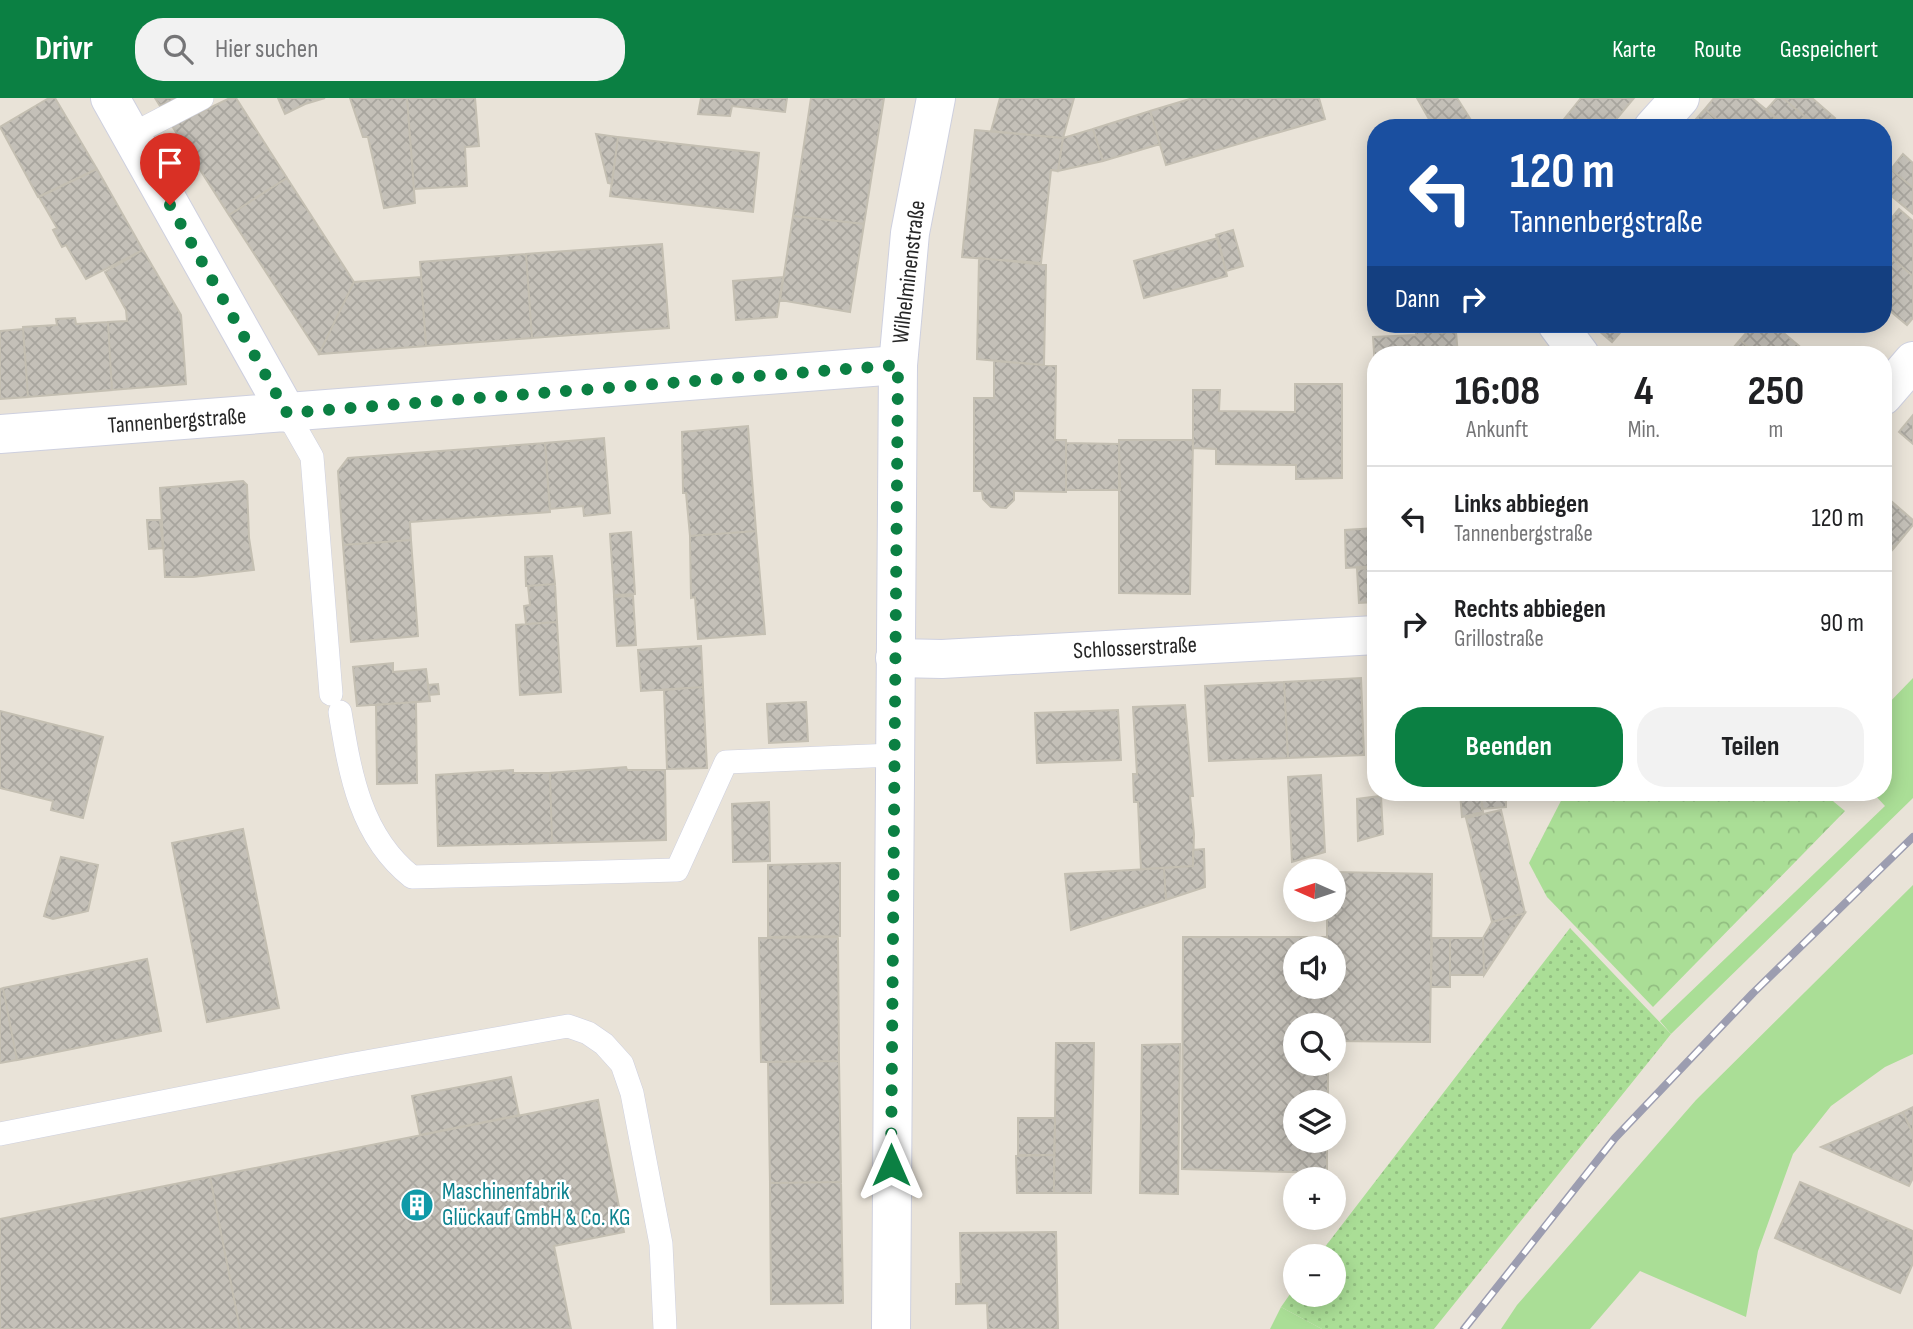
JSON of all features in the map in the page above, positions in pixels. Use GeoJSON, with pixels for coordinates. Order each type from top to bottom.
{"type":"FeatureCollection","features":[{"type":"Feature","properties":{"kind":"street"},"geometry":{"type":"LineString","coordinates":[[110,98],[287,413]]}},
{"type":"Feature","properties":{"kind":"street","name":"Wilhelminenstraße"},"geometry":{"type":"LineString","coordinates":[[891,1329],[893,755],[898,365],[910,233],[936,98]]}},
{"type":"Feature","properties":{"kind":"street"},"geometry":{"type":"LineString","coordinates":[[1661,119],[1680,98]]}},
{"type":"Feature","properties":{"kind":"street"},"geometry":{"type":"LineString","coordinates":[[1892,386],[1913,361]]}},
{"type":"Feature","properties":{"kind":"street","name":"Tannenbergstraße"},"geometry":{"type":"LineString","coordinates":[[0,434],[898,365]]}},
{"type":"Feature","properties":{"kind":"street","name":"Schlosserstraße"},"geometry":{"type":"LineString","coordinates":[[895,658],[942,659],[1367,635]]}},
{"type":"Feature","properties":{"kind":"lane"},"geometry":{"type":"LineString","coordinates":[[131,135],[202,98]]}},
{"type":"Feature","properties":{"kind":"lane"},"geometry":{"type":"LineString","coordinates":[[287,413],[312,457],[336,703],[351,778],[369,826],[396,864],[412,877],[677,870],[726,762],[893,755]]}},
{"type":"Feature","properties":{"kind":"lane"},"geometry":{"type":"LineString","coordinates":[[0,1134],[349,1065],[568,1026],[588,1033],[604,1044],[622,1064],[632,1093],[661,1244],[665,1329]]}},
{"type":"Feature","properties":{"kind":"green space"},"geometry":{"type":"Polygon","coordinates":[[[1913,678],[1913,798],[1671,1034],[1660,1021],[1885,806],[1880,801],[1892,801],[1892,700],[1913,678]]]}},
{"type":"Feature","properties":{"kind":"green space"},"geometry":{"type":"Polygon","coordinates":[[[1561,801],[1833,801],[1845,811],[1653,1007],[1547,897],[1529,863],[1561,801]]]}},
{"type":"Feature","properties":{"kind":"green space"},"geometry":{"type":"Polygon","coordinates":[[[1913,885],[1913,1054],[1885,1067],[1831,1106],[1793,1154],[1758,1251],[1746,1317],[1640,1271],[1590,1329],[1501,1329],[1517,1305],[1696,1100],[1913,885]]]}},
{"type":"Feature","properties":{"kind":"green space"},"geometry":{"type":"Polygon","coordinates":[[[1570,928],[1671,1034],[1434,1329],[1322,1329],[1281,1307],[1283,1304],[1283,1307],[1346,1307],[1346,1244],[1327,1244],[1338,1230],[1346,1230],[1346,1220],[1570,928]]]}},
{"type":"Feature","properties":{"kind":"green space"},"geometry":{"type":"Polygon","coordinates":[[[1281,1307],[1322,1329],[1270,1329],[1281,1307]]]}},
{"type":"Feature","properties":{"kind":"building"},"geometry":{"type":"Polygon","coordinates":[[[49,98],[55,98],[97,169],[38,197],[0,127],[49,98]]]}},
{"type":"Feature","properties":{"kind":"building"},"geometry":{"type":"Polygon","coordinates":[[[155,98],[177,98],[160,106],[155,98]]]}},
{"type":"Feature","properties":{"kind":"building"},"geometry":{"type":"Polygon","coordinates":[[[230,98],[236,98],[287,178],[229,215],[172,126],[230,98]]]}},
{"type":"Feature","properties":{"kind":"building"},"geometry":{"type":"Polygon","coordinates":[[[278,98],[325,98],[285,114],[278,98]]]}},
{"type":"Feature","properties":{"kind":"building"},"geometry":{"type":"Polygon","coordinates":[[[350,98],[407,98],[415,203],[384,208],[368,137],[363,137],[350,98]]]}},
{"type":"Feature","properties":{"kind":"building"},"geometry":{"type":"Polygon","coordinates":[[[407,98],[475,98],[479,146],[465,147],[467,186],[414,189],[407,98]]]}},
{"type":"Feature","properties":{"kind":"building"},"geometry":{"type":"Polygon","coordinates":[[[701,98],[787,98],[785,112],[732,106],[730,116],[698,114],[701,98]]]}},
{"type":"Feature","properties":{"kind":"building"},"geometry":{"type":"Polygon","coordinates":[[[811,98],[884,98],[864,224],[793,216],[811,98]]]}},
{"type":"Feature","properties":{"kind":"building"},"geometry":{"type":"Polygon","coordinates":[[[1000,98],[1074,98],[1063,138],[991,131],[1000,98]]]}},
{"type":"Feature","properties":{"kind":"building"},"geometry":{"type":"Polygon","coordinates":[[[1193,98],[1319,98],[1325,119],[1166,165],[1150,111],[1193,98]]]}},
{"type":"Feature","properties":{"kind":"building"},"geometry":{"type":"Polygon","coordinates":[[[1417,98],[1457,98],[1470,119],[1429,119],[1417,98]]]}},
{"type":"Feature","properties":{"kind":"building"},"geometry":{"type":"Polygon","coordinates":[[[1581,98],[1634,98],[1616,119],[1564,119],[1581,98]]]}},
{"type":"Feature","properties":{"kind":"building"},"geometry":{"type":"Polygon","coordinates":[[[1714,98],[1752,98],[1777,119],[1717,119],[1705,109],[1714,98]]]}},
{"type":"Feature","properties":{"kind":"building"},"geometry":{"type":"Polygon","coordinates":[[[1777,98],[1783,98],[1808,119],[1776,119],[1766,110],[1777,98]]]}},
{"type":"Feature","properties":{"kind":"building"},"geometry":{"type":"Polygon","coordinates":[[[1783,98],[1812,98],[1835,118],[1808,119],[1783,98]]]}},
{"type":"Feature","properties":{"kind":"building"},"geometry":{"type":"Polygon","coordinates":[[[1705,109],[1717,119],[1696,119],[1705,109]]]}},
{"type":"Feature","properties":{"kind":"building"},"geometry":{"type":"Polygon","coordinates":[[[1150,111],[1160,144],[1103,161],[1093,129],[1150,111]]]}},
{"type":"Feature","properties":{"kind":"building"},"geometry":{"type":"Polygon","coordinates":[[[1093,129],[1103,161],[1058,171],[1063,138],[1093,129]]]}},
{"type":"Feature","properties":{"kind":"building"},"geometry":{"type":"Polygon","coordinates":[[[975,130],[1063,138],[1058,171],[1051,170],[1041,263],[962,257],[975,130]]]}},
{"type":"Feature","properties":{"kind":"building"},"geometry":{"type":"Polygon","coordinates":[[[596,134],[618,137],[612,184],[608,183],[596,134]]]}},
{"type":"Feature","properties":{"kind":"building"},"geometry":{"type":"Polygon","coordinates":[[[618,137],[759,153],[753,212],[610,196],[618,137]]]}},
{"type":"Feature","properties":{"kind":"building"},"geometry":{"type":"Polygon","coordinates":[[[1903,154],[1913,163],[1913,188],[1892,170],[1903,154]]]}},
{"type":"Feature","properties":{"kind":"building"},"geometry":{"type":"Polygon","coordinates":[[[97,169],[143,250],[86,279],[66,245],[62,247],[53,230],[57,228],[39,197],[97,169]]]}},
{"type":"Feature","properties":{"kind":"building"},"geometry":{"type":"Polygon","coordinates":[[[1892,170],[1913,188],[1913,214],[1892,196],[1892,170]]]}},
{"type":"Feature","properties":{"kind":"building"},"geometry":{"type":"Polygon","coordinates":[[[287,178],[354,282],[319,354],[229,215],[287,178]]]}},
{"type":"Feature","properties":{"kind":"building"},"geometry":{"type":"Polygon","coordinates":[[[1899,209],[1913,221],[1913,276],[1892,258],[1892,217],[1899,209]]]}},
{"type":"Feature","properties":{"kind":"building"},"geometry":{"type":"Polygon","coordinates":[[[793,216],[864,224],[850,312],[780,300],[793,216]]]}},
{"type":"Feature","properties":{"kind":"building"},"geometry":{"type":"Polygon","coordinates":[[[1233,230],[1243,266],[1226,271],[1216,235],[1233,230]]]}},
{"type":"Feature","properties":{"kind":"building"},"geometry":{"type":"Polygon","coordinates":[[[1218,238],[1227,276],[1144,298],[1134,261],[1218,238]]]}},
{"type":"Feature","properties":{"kind":"building"},"geometry":{"type":"Polygon","coordinates":[[[662,244],[669,328],[532,338],[526,254],[662,244]]]}},
{"type":"Feature","properties":{"kind":"building"},"geometry":{"type":"Polygon","coordinates":[[[143,250],[181,315],[186,384],[112,390],[108,322],[127,321],[126,310],[105,272],[143,250]]]}},
{"type":"Feature","properties":{"kind":"building"},"geometry":{"type":"Polygon","coordinates":[[[526,254],[532,338],[426,346],[420,262],[526,254]]]}},
{"type":"Feature","properties":{"kind":"building"},"geometry":{"type":"Polygon","coordinates":[[[979,258],[1046,265],[1044,365],[977,359],[979,258]]]}},
{"type":"Feature","properties":{"kind":"building"},"geometry":{"type":"Polygon","coordinates":[[[1892,258],[1913,276],[1913,318],[1907,325],[1892,312],[1892,258]]]}},
{"type":"Feature","properties":{"kind":"building"},"geometry":{"type":"Polygon","coordinates":[[[421,277],[426,346],[319,354],[354,282],[421,277]]]}},
{"type":"Feature","properties":{"kind":"building"},"geometry":{"type":"Polygon","coordinates":[[[783,277],[777,317],[736,320],[733,281],[783,277]]]}},
{"type":"Feature","properties":{"kind":"building"},"geometry":{"type":"Polygon","coordinates":[[[75,318],[76,324],[108,322],[112,390],[28,397],[23,327],[57,325],[56,319],[75,318]]]}},
{"type":"Feature","properties":{"kind":"building"},"geometry":{"type":"Polygon","coordinates":[[[23,329],[28,397],[0,399],[0,331],[23,329]]]}},
{"type":"Feature","properties":{"kind":"building"},"geometry":{"type":"Polygon","coordinates":[[[1456,333],[1457,346],[1374,346],[1373,337],[1456,333]]]}},
{"type":"Feature","properties":{"kind":"building"},"geometry":{"type":"Polygon","coordinates":[[[1602,333],[1620,333],[1612,342],[1602,333]]]}},
{"type":"Feature","properties":{"kind":"building"},"geometry":{"type":"Polygon","coordinates":[[[1746,333],[1784,333],[1799,346],[1747,346],[1740,340],[1746,333]]]}},
{"type":"Feature","properties":{"kind":"building"},"geometry":{"type":"Polygon","coordinates":[[[1740,340],[1747,346],[1735,346],[1740,340]]]}},
{"type":"Feature","properties":{"kind":"building"},"geometry":{"type":"Polygon","coordinates":[[[994,361],[1056,366],[1055,440],[1066,440],[1066,492],[1014,491],[1014,500],[1006,508],[991,507],[983,499],[982,491],[974,491],[974,398],[994,398],[994,361]]]}},
{"type":"Feature","properties":{"kind":"building"},"geometry":{"type":"Polygon","coordinates":[[[1295,384],[1342,384],[1342,478],[1296,479],[1296,465],[1216,464],[1216,449],[1193,448],[1193,390],[1220,390],[1219,411],[1295,412],[1295,384]]]}},
{"type":"Feature","properties":{"kind":"building"},"geometry":{"type":"Polygon","coordinates":[[[1913,415],[1913,444],[1899,432],[1913,415]]]}},
{"type":"Feature","properties":{"kind":"building"},"geometry":{"type":"Polygon","coordinates":[[[748,426],[756,531],[690,536],[686,493],[683,493],[682,432],[748,426]]]}},
{"type":"Feature","properties":{"kind":"building"},"geometry":{"type":"Polygon","coordinates":[[[604,438],[610,513],[584,516],[583,506],[550,509],[545,443],[604,438]]]}},
{"type":"Feature","properties":{"kind":"building"},"geometry":{"type":"Polygon","coordinates":[[[1119,440],[1193,440],[1190,594],[1119,593],[1119,440]]]}},
{"type":"Feature","properties":{"kind":"building"},"geometry":{"type":"Polygon","coordinates":[[[545,443],[550,512],[410,522],[411,540],[343,545],[338,471],[348,458],[545,443]]]}},
{"type":"Feature","properties":{"kind":"building"},"geometry":{"type":"Polygon","coordinates":[[[1066,443],[1119,444],[1120,490],[1066,490],[1066,443]]]}},
{"type":"Feature","properties":{"kind":"building"},"geometry":{"type":"Polygon","coordinates":[[[243,481],[247,485],[249,538],[254,570],[193,577],[165,577],[160,488],[243,481]]]}},
{"type":"Feature","properties":{"kind":"building"},"geometry":{"type":"Polygon","coordinates":[[[1892,502],[1913,520],[1913,525],[1894,548],[1892,502]]]}},
{"type":"Feature","properties":{"kind":"building"},"geometry":{"type":"Polygon","coordinates":[[[147,520],[160,520],[163,548],[149,549],[147,520]]]}},
{"type":"Feature","properties":{"kind":"building"},"geometry":{"type":"Polygon","coordinates":[[[1367,529],[1367,567],[1346,568],[1345,530],[1367,529]]]}},
{"type":"Feature","properties":{"kind":"building"},"geometry":{"type":"Polygon","coordinates":[[[756,531],[765,634],[698,639],[695,597],[691,598],[690,536],[756,531]]]}},
{"type":"Feature","properties":{"kind":"building"},"geometry":{"type":"Polygon","coordinates":[[[631,532],[635,594],[614,595],[610,534],[631,532]]]}},
{"type":"Feature","properties":{"kind":"building"},"geometry":{"type":"Polygon","coordinates":[[[411,540],[418,636],[351,642],[343,545],[411,540]]]}},
{"type":"Feature","properties":{"kind":"building"},"geometry":{"type":"Polygon","coordinates":[[[552,556],[555,584],[526,586],[525,557],[552,556]]]}},
{"type":"Feature","properties":{"kind":"building"},"geometry":{"type":"Polygon","coordinates":[[[1367,568],[1367,603],[1359,603],[1357,569],[1367,568]]]}},
{"type":"Feature","properties":{"kind":"building"},"geometry":{"type":"Polygon","coordinates":[[[555,584],[557,622],[526,624],[524,606],[530,605],[528,586],[555,584]]]}},
{"type":"Feature","properties":{"kind":"building"},"geometry":{"type":"Polygon","coordinates":[[[633,596],[636,645],[617,646],[614,597],[633,596]]]}},
{"type":"Feature","properties":{"kind":"building"},"geometry":{"type":"Polygon","coordinates":[[[557,622],[561,692],[520,695],[516,625],[557,622]]]}},
{"type":"Feature","properties":{"kind":"building"},"geometry":{"type":"Polygon","coordinates":[[[701,646],[703,687],[641,691],[638,650],[701,646]]]}},
{"type":"Feature","properties":{"kind":"building"},"geometry":{"type":"Polygon","coordinates":[[[393,663],[393,672],[426,669],[430,701],[357,706],[353,667],[393,663]]]}},
{"type":"Feature","properties":{"kind":"building"},"geometry":{"type":"Polygon","coordinates":[[[1361,678],[1364,755],[1288,758],[1284,682],[1361,678]]]}},
{"type":"Feature","properties":{"kind":"building"},"geometry":{"type":"Polygon","coordinates":[[[1284,682],[1288,758],[1209,761],[1205,686],[1284,682]]]}},
{"type":"Feature","properties":{"kind":"building"},"geometry":{"type":"Polygon","coordinates":[[[438,684],[439,694],[429,695],[428,685],[438,684]]]}},
{"type":"Feature","properties":{"kind":"building"},"geometry":{"type":"Polygon","coordinates":[[[703,687],[707,768],[667,769],[664,690],[703,687]]]}},
{"type":"Feature","properties":{"kind":"building"},"geometry":{"type":"Polygon","coordinates":[[[416,702],[417,783],[377,784],[376,705],[416,702]]]}},
{"type":"Feature","properties":{"kind":"building"},"geometry":{"type":"Polygon","coordinates":[[[806,702],[808,741],[769,743],[767,704],[806,702]]]}},
{"type":"Feature","properties":{"kind":"building"},"geometry":{"type":"Polygon","coordinates":[[[1185,705],[1193,796],[1190,796],[1194,834],[1193,866],[1141,869],[1138,802],[1134,802],[1133,774],[1137,774],[1133,707],[1185,705]]]}},
{"type":"Feature","properties":{"kind":"building"},"geometry":{"type":"Polygon","coordinates":[[[1118,710],[1121,760],[1037,763],[1035,713],[1118,710]]]}},
{"type":"Feature","properties":{"kind":"building"},"geometry":{"type":"Polygon","coordinates":[[[0,711],[103,737],[83,818],[51,810],[53,801],[0,788],[0,711]]]}},
{"type":"Feature","properties":{"kind":"building"},"geometry":{"type":"Polygon","coordinates":[[[626,767],[627,770],[665,770],[666,840],[552,843],[550,773],[626,767]]]}},
{"type":"Feature","properties":{"kind":"building"},"geometry":{"type":"Polygon","coordinates":[[[513,770],[513,773],[550,773],[552,843],[438,846],[436,775],[513,770]]]}},
{"type":"Feature","properties":{"kind":"building"},"geometry":{"type":"Polygon","coordinates":[[[1321,775],[1325,852],[1292,859],[1288,777],[1321,775]]]}},
{"type":"Feature","properties":{"kind":"building"},"geometry":{"type":"Polygon","coordinates":[[[1357,799],[1381,801],[1383,834],[1358,841],[1357,799]]]}},
{"type":"Feature","properties":{"kind":"building"},"geometry":{"type":"Polygon","coordinates":[[[1461,801],[1482,801],[1483,812],[1462,817],[1461,801]]]}},
{"type":"Feature","properties":{"kind":"building"},"geometry":{"type":"Polygon","coordinates":[[[1482,801],[1506,801],[1506,807],[1482,809],[1482,801]]]}},
{"type":"Feature","properties":{"kind":"building"},"geometry":{"type":"Polygon","coordinates":[[[769,802],[770,861],[733,862],[732,804],[769,802]]]}},
{"type":"Feature","properties":{"kind":"building"},"geometry":{"type":"Polygon","coordinates":[[[1501,810],[1525,913],[1492,922],[1466,818],[1501,810]]]}},
{"type":"Feature","properties":{"kind":"building"},"geometry":{"type":"Polygon","coordinates":[[[243,829],[279,1008],[207,1022],[172,843],[243,829]]]}},
{"type":"Feature","properties":{"kind":"building"},"geometry":{"type":"Polygon","coordinates":[[[1204,849],[1205,887],[1166,900],[1164,868],[1193,866],[1193,850],[1204,849]]]}},
{"type":"Feature","properties":{"kind":"building"},"geometry":{"type":"Polygon","coordinates":[[[61,857],[98,865],[88,911],[53,919],[44,916],[61,857]]]}},
{"type":"Feature","properties":{"kind":"building"},"geometry":{"type":"Polygon","coordinates":[[[840,863],[840,936],[768,937],[768,865],[840,863]]]}},
{"type":"Feature","properties":{"kind":"building"},"geometry":{"type":"Polygon","coordinates":[[[1164,868],[1166,900],[1071,930],[1065,874],[1164,868]]]}},
{"type":"Feature","properties":{"kind":"building"},"geometry":{"type":"Polygon","coordinates":[[[1346,872],[1432,874],[1430,1042],[1346,1041],[1346,1013],[1283,1013],[1283,1076],[1328,1076],[1328,1090],[1283,1090],[1283,1153],[1327,1153],[1327,1167],[1283,1167],[1283,1172],[1182,1169],[1183,937],[1283,937],[1283,999],[1346,999],[1346,936],[1327,936],[1327,922],[1346,922],[1346,872]]]}},
{"type":"Feature","properties":{"kind":"building"},"geometry":{"type":"Polygon","coordinates":[[[1525,913],[1484,975],[1483,938],[1492,922],[1525,913]]]}},
{"type":"Feature","properties":{"kind":"building"},"geometry":{"type":"Polygon","coordinates":[[[838,937],[839,1061],[761,1062],[759,938],[838,937]]]}},
{"type":"Feature","properties":{"kind":"building"},"geometry":{"type":"Polygon","coordinates":[[[1432,938],[1450,938],[1450,987],[1431,987],[1432,938]]]}},
{"type":"Feature","properties":{"kind":"building"},"geometry":{"type":"Polygon","coordinates":[[[1450,938],[1483,938],[1484,975],[1450,975],[1450,938]]]}},
{"type":"Feature","properties":{"kind":"building"},"geometry":{"type":"Polygon","coordinates":[[[147,959],[161,1031],[17,1060],[3,988],[147,959]]]}},
{"type":"Feature","properties":{"kind":"building"},"geometry":{"type":"Polygon","coordinates":[[[3,988],[17,1060],[0,1063],[0,989],[3,988]]]}},
{"type":"Feature","properties":{"kind":"building"},"geometry":{"type":"Polygon","coordinates":[[[1056,1043],[1094,1043],[1091,1193],[1054,1193],[1056,1043]]]}},
{"type":"Feature","properties":{"kind":"building"},"geometry":{"type":"Polygon","coordinates":[[[1180,1044],[1178,1194],[1140,1193],[1142,1045],[1180,1044]]]}},
{"type":"Feature","properties":{"kind":"building"},"geometry":{"type":"Polygon","coordinates":[[[839,1061],[841,1182],[770,1183],[768,1062],[839,1061]]]}},
{"type":"Feature","properties":{"kind":"building"},"geometry":{"type":"Polygon","coordinates":[[[511,1077],[519,1115],[420,1135],[412,1096],[511,1077]]]}},
{"type":"Feature","properties":{"kind":"building","name":"Maschinenfabrik Glückauf GmbH & Co. KG"},"geometry":{"type":"Polygon","coordinates":[[[598,1100],[624,1232],[554,1246],[571,1329],[240,1329],[210,1177],[598,1100]]]}},
{"type":"Feature","properties":{"kind":"building"},"geometry":{"type":"Polygon","coordinates":[[[1913,1107],[1913,1134],[1903,1112],[1913,1107]]]}},
{"type":"Feature","properties":{"kind":"building"},"geometry":{"type":"Polygon","coordinates":[[[1903,1112],[1913,1134],[1913,1178],[1909,1186],[1821,1147],[1903,1112]]]}},
{"type":"Feature","properties":{"kind":"building"},"geometry":{"type":"Polygon","coordinates":[[[1018,1118],[1055,1118],[1054,1155],[1018,1155],[1018,1118]]]}},
{"type":"Feature","properties":{"kind":"building"},"geometry":{"type":"Polygon","coordinates":[[[1054,1155],[1054,1193],[1017,1193],[1016,1156],[1054,1155]]]}},
{"type":"Feature","properties":{"kind":"building"},"geometry":{"type":"Polygon","coordinates":[[[210,1177],[240,1329],[0,1329],[0,1219],[210,1177]]]}},
{"type":"Feature","properties":{"kind":"building"},"geometry":{"type":"Polygon","coordinates":[[[841,1182],[843,1303],[771,1304],[770,1183],[841,1182]]]}},
{"type":"Feature","properties":{"kind":"building"},"geometry":{"type":"Polygon","coordinates":[[[1800,1182],[1913,1231],[1913,1263],[1900,1293],[1775,1238],[1800,1182]]]}},
{"type":"Feature","properties":{"kind":"building"},"geometry":{"type":"Polygon","coordinates":[[[1056,1232],[1058,1329],[988,1329],[987,1303],[956,1304],[956,1284],[961,1284],[960,1233],[1056,1232]]]}},
{"type":"Feature","properties":{"kind":"railway"},"geometry":{"type":"LineString","coordinates":[[1464,1329],[1615,1138],[1753,993],[1913,837]]}},
{"type":"Feature","properties":{"kind":"place","name":"Maschinenfabrik Glückauf GmbH & Co. KG"},"geometry":{"type":"Point","coordinates":[417,1205]}},
{"type":"Feature","properties":{"kind":"route"},"geometry":{"type":"LineString","coordinates":[[170,205],[287,413],[898,365],[891,1165]]}}]}
